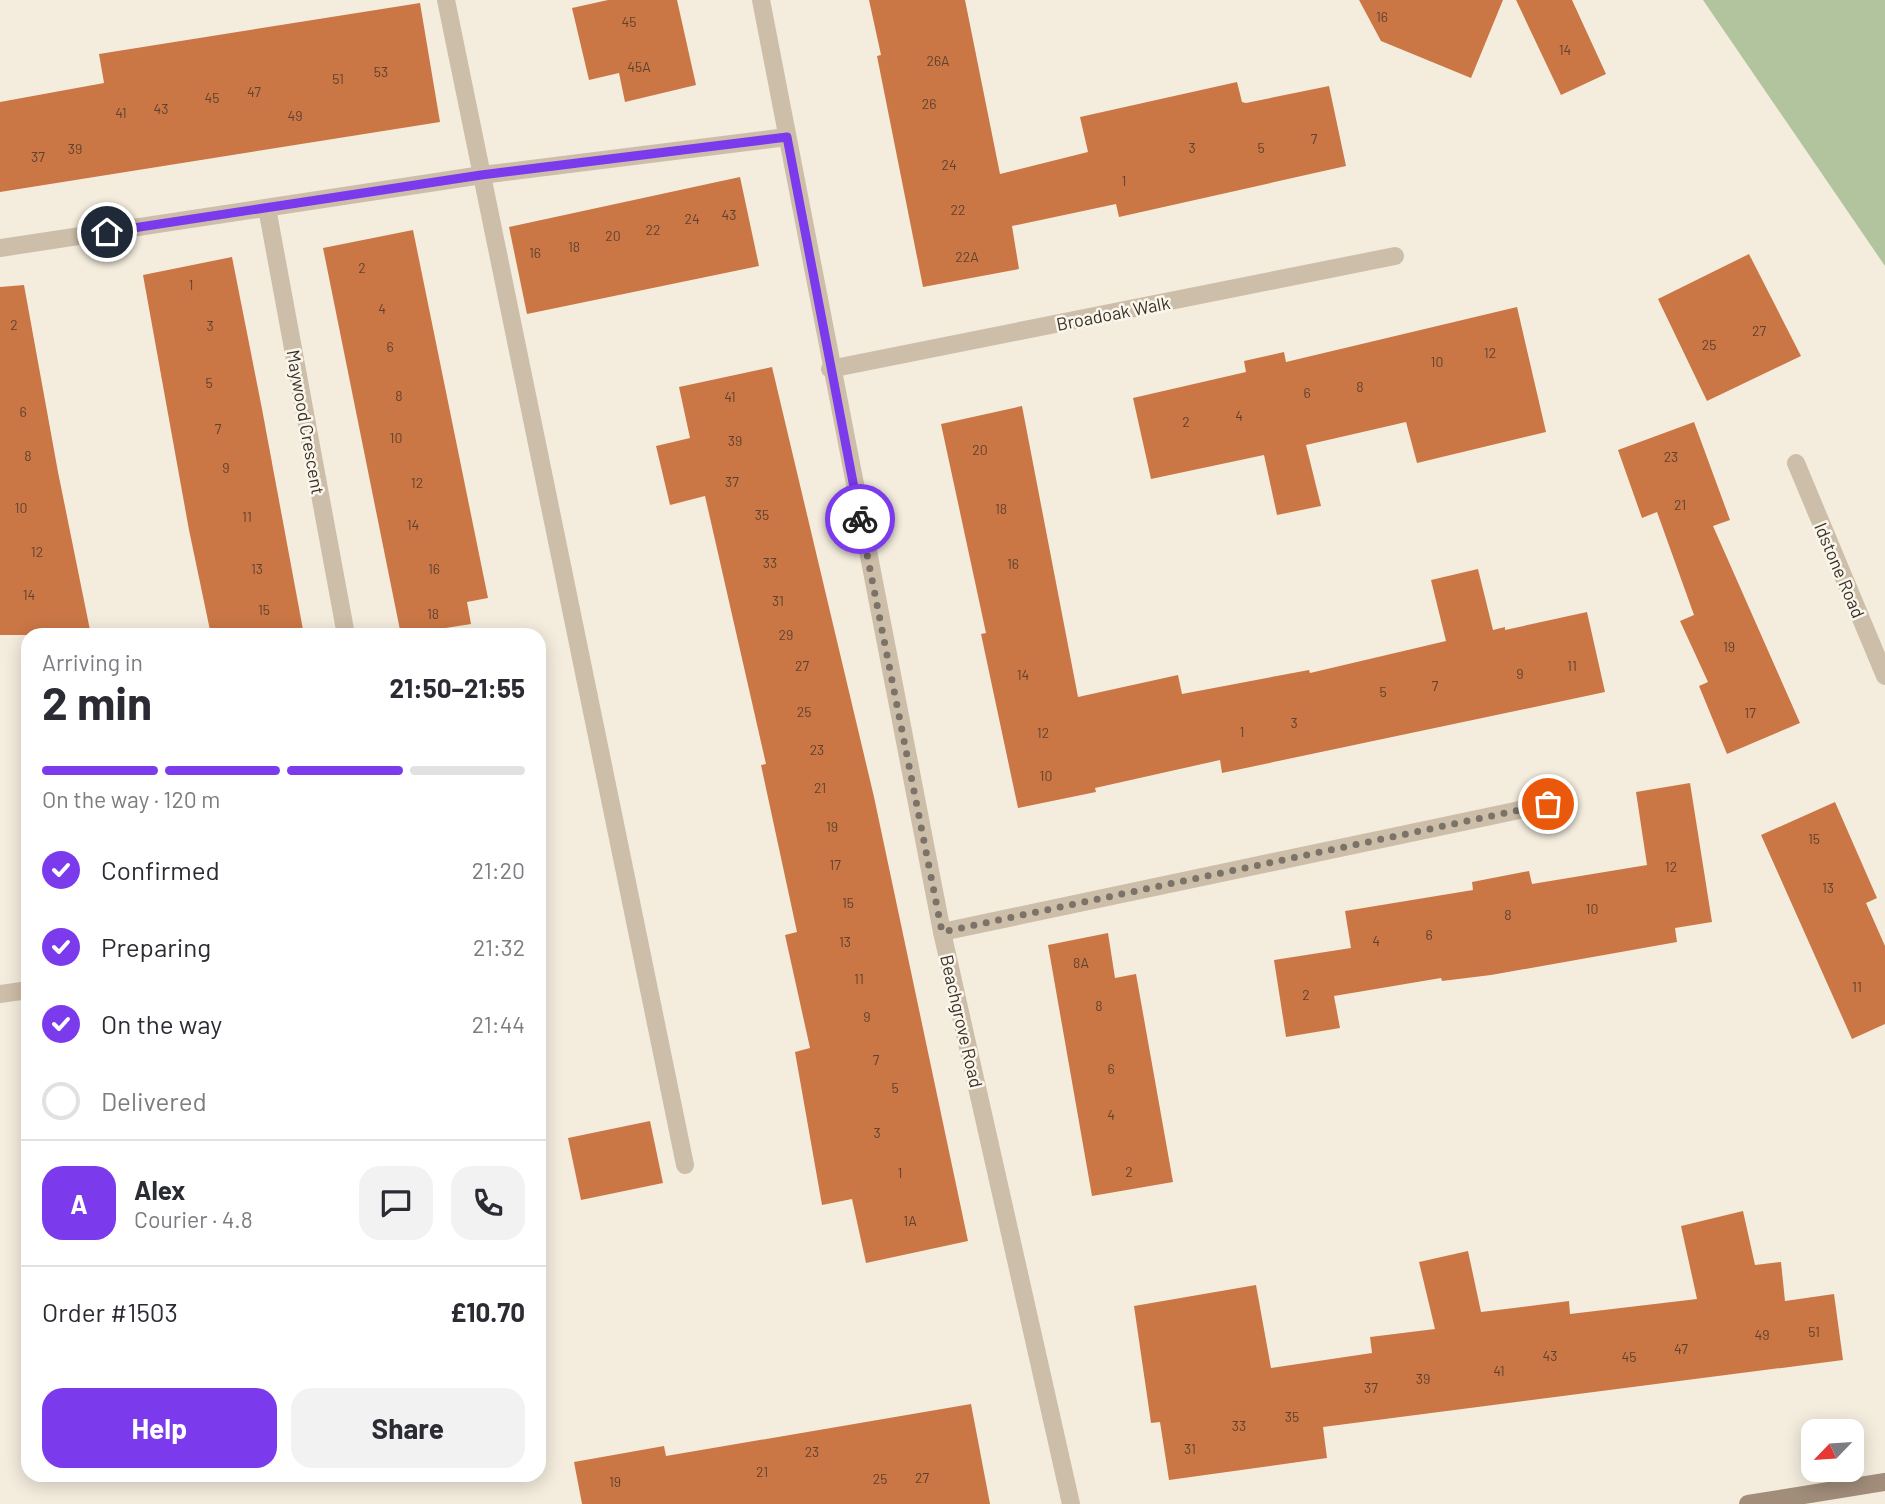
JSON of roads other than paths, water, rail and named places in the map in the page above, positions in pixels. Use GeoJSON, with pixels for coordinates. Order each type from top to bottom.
{"type":"FeatureCollection","features":[{"type":"Feature","properties":{"kind":"main road"},"geometry":{"type":"LineString","coordinates":[[1748,1504],[1885,1482]]}},
{"type":"Feature","properties":{"kind":"street"},"geometry":{"type":"LineString","coordinates":[[446,0],[685,1165]]}},
{"type":"Feature","properties":{"kind":"street","name":"Beachgrove Road"},"geometry":{"type":"LineString","coordinates":[[761,0],[830,369],[942,932],[1071,1504]]}},
{"type":"Feature","properties":{"kind":"street"},"geometry":{"type":"LineString","coordinates":[[0,248],[481,175],[787,137]]}},
{"type":"Feature","properties":{"kind":"street","name":"Maywood Crescent"},"geometry":{"type":"LineString","coordinates":[[267,208],[345,628]]}},
{"type":"Feature","properties":{"kind":"street","name":"Broadoak Walk"},"geometry":{"type":"LineString","coordinates":[[830,369],[1395,256]]}},
{"type":"Feature","properties":{"kind":"street","name":"Idstone Road"},"geometry":{"type":"LineString","coordinates":[[1796,463],[1885,676]]}},
{"type":"Feature","properties":{"kind":"street"},"geometry":{"type":"LineString","coordinates":[[942,932],[1548,804]]}},
{"type":"Feature","properties":{"kind":"street"},"geometry":{"type":"LineString","coordinates":[[0,994],[21,991]]}}]}
